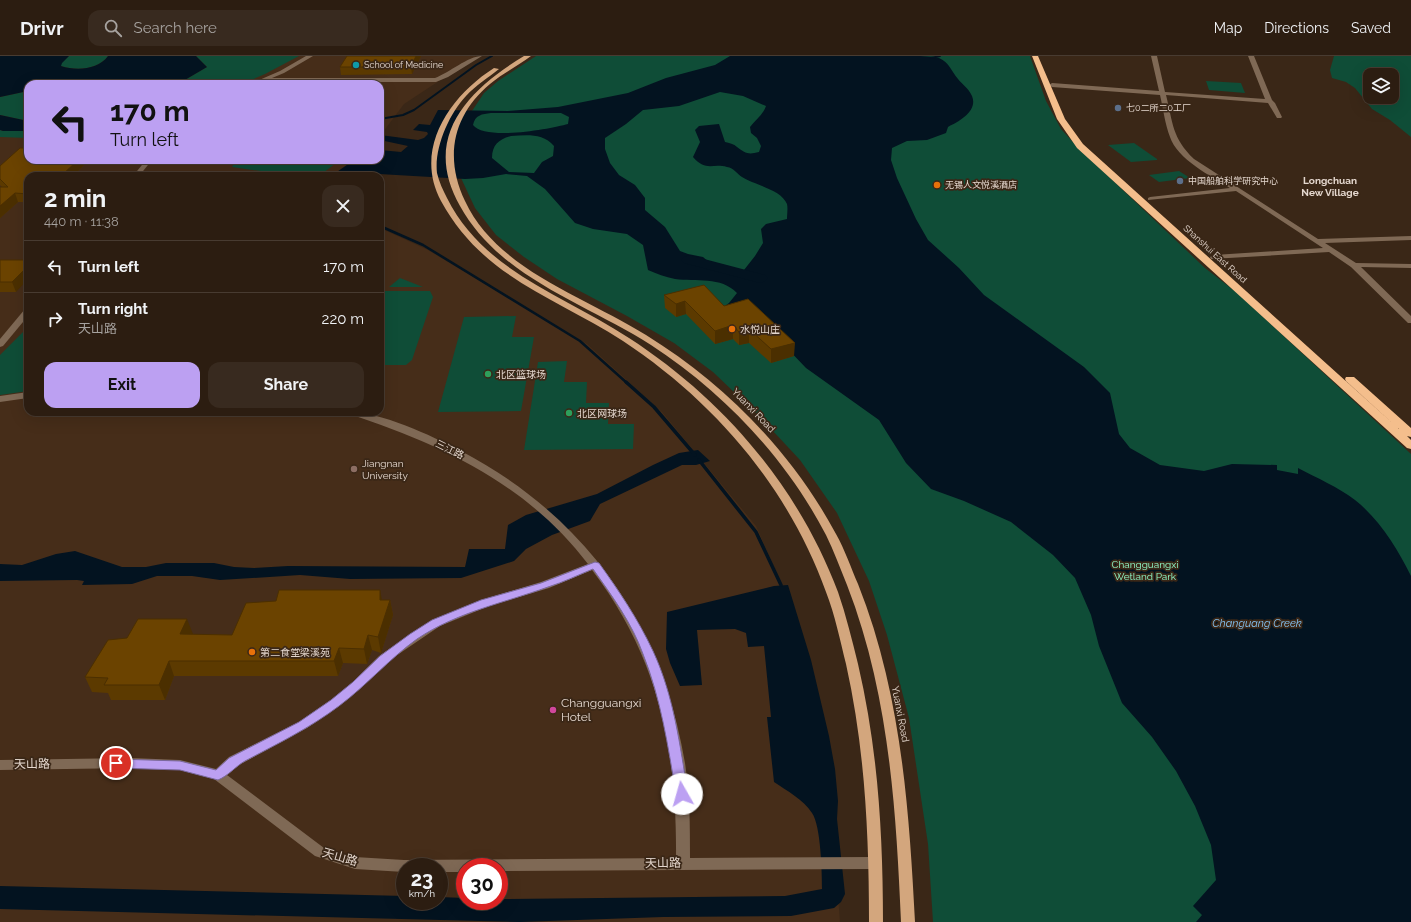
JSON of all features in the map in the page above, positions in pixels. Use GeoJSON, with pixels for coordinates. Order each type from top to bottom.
{"type":"FeatureCollection","features":[{"type":"Feature","properties":{"kind":"highway","name":"Shanshui East Road"},"geometry":{"type":"LineString","coordinates":[[1035,56],[1060,119],[1080,146],[1411,446]]}},
{"type":"Feature","properties":{"kind":"highway","name":"Shanshui East Road"},"geometry":{"type":"LineString","coordinates":[[1042,56],[1062,106],[1081,136],[1098,154],[1411,434]]}},
{"type":"Feature","properties":{"kind":"main road"},"geometry":{"type":"LineString","coordinates":[[516,56],[475,83],[453,108],[439,133],[434,174],[443,199],[471,241],[503,268],[543,295],[624,338],[686,383],[736,431],[765,465],[785,495],[810,539],[828,582],[846,640],[858,694],[869,771],[875,838],[876,922]]}},
{"type":"Feature","properties":{"kind":"main road","name":"Yuanxi Road"},"geometry":{"type":"LineString","coordinates":[[528,56],[492,79],[473,96],[455,125],[448,162],[455,187],[469,215],[483,234],[518,265],[557,290],[635,331],[677,359],[723,395],[761,434],[793,473],[829,530],[855,588],[873,643],[884,689],[896,752],[905,857],[908,922]]}},
{"type":"Feature","properties":{"kind":"street"},"geometry":{"type":"LineString","coordinates":[[262,80],[282,72],[310,56]]}},
{"type":"Feature","properties":{"kind":"street"},"geometry":{"type":"LineString","coordinates":[[262,80],[436,80],[446,76],[479,56]]}},
{"type":"Feature","properties":{"kind":"street"},"geometry":{"type":"LineString","coordinates":[[1154,56],[1173,138],[1181,150],[1192,160],[1354,265],[1411,321]]}},
{"type":"Feature","properties":{"kind":"street"},"geometry":{"type":"LineString","coordinates":[[1251,56],[1269,101],[1272,103],[1279,117]]}},
{"type":"Feature","properties":{"kind":"street"},"geometry":{"type":"LineString","coordinates":[[1052,84],[1269,101]]}},
{"type":"Feature","properties":{"kind":"street"},"geometry":{"type":"LineString","coordinates":[[139,172],[146,164]]}},
{"type":"Feature","properties":{"kind":"street"},"geometry":{"type":"LineString","coordinates":[[1150,199],[1238,189]]}},
{"type":"Feature","properties":{"kind":"street"},"geometry":{"type":"LineString","coordinates":[[1317,241],[1411,238]]}},
{"type":"Feature","properties":{"kind":"street"},"geometry":{"type":"LineString","coordinates":[[1214,257],[1330,250]]}},
{"type":"Feature","properties":{"kind":"street"},"geometry":{"type":"LineString","coordinates":[[1354,265],[1411,266]]}},
{"type":"Feature","properties":{"kind":"street"},"geometry":{"type":"LineString","coordinates":[[0,344],[24,316]]}},
{"type":"Feature","properties":{"kind":"street"},"geometry":{"type":"LineString","coordinates":[[0,399],[24,396]]}},
{"type":"Feature","properties":{"kind":"street","name":"三江路"},"geometry":{"type":"LineString","coordinates":[[368,416],[421,435],[464,455],[504,480],[538,505],[572,536],[595,565]]}},
{"type":"Feature","properties":{"kind":"street"},"geometry":{"type":"LineString","coordinates":[[218,775],[234,761],[303,725],[335,703],[357,685],[383,659],[436,623],[485,603],[537,588],[595,565],[621,601],[648,652],[662,694],[672,729],[682,794],[683,863]]}},
{"type":"Feature","properties":{"kind":"street","name":"天山路"},"geometry":{"type":"LineString","coordinates":[[0,765],[131,763],[180,765],[218,775],[320,852],[355,863],[404,866],[683,863],[875,863]]}},
{"type":"Feature","properties":{"kind":"shaded area","name":"Jiangnan University"},"geometry":{"type":"Polygon","coordinates":[[[0,56],[477,56],[404,104],[384,131],[384,80],[24,80],[24,164],[362,164],[357,172],[24,172],[24,416],[384,416],[384,230],[428,250],[587,344],[662,412],[756,526],[788,598],[826,735],[840,922],[0,922],[0,56]]]}},
{"type":"Feature","properties":{"kind":"green space"},"geometry":{"type":"Polygon","coordinates":[[[69,56],[108,56],[104,61],[93,67],[73,69],[61,66],[61,63],[69,56]]]}},
{"type":"Feature","properties":{"kind":"green space"},"geometry":{"type":"Polygon","coordinates":[[[196,56],[299,56],[251,80],[185,80],[207,67],[196,56]]]}},
{"type":"Feature","properties":{"kind":"green space","name":"Changguangxi Wetland Park"},"geometry":{"type":"Polygon","coordinates":[[[536,56],[1030,56],[1046,101],[1061,129],[1082,152],[1205,268],[1236,292],[1411,454],[1411,922],[933,922],[928,844],[909,718],[887,635],[869,581],[837,513],[800,460],[758,415],[713,372],[674,343],[557,279],[524,257],[496,235],[475,208],[461,178],[472,111],[484,93],[498,81],[536,56]]]}},
{"type":"Feature","properties":{"kind":"green space"},"geometry":{"type":"Polygon","coordinates":[[[1334,56],[1411,56],[1411,137],[1390,120],[1372,109],[1368,104],[1399,104],[1399,68],[1363,68],[1363,98],[1355,88],[1346,82],[1332,78],[1330,70],[1334,56]]]}},
{"type":"Feature","properties":{"kind":"green space"},"geometry":{"type":"Polygon","coordinates":[[[1206,81],[1241,83],[1245,93],[1209,90],[1206,81]]]}},
{"type":"Feature","properties":{"kind":"green space"},"geometry":{"type":"Polygon","coordinates":[[[24,92],[24,120],[0,115],[0,97],[24,92]]]}},
{"type":"Feature","properties":{"kind":"green space"},"geometry":{"type":"Polygon","coordinates":[[[0,130],[24,131],[24,138],[0,137],[0,130]]]}},
{"type":"Feature","properties":{"kind":"green space"},"geometry":{"type":"Polygon","coordinates":[[[1134,143],[1157,160],[1131,162],[1108,145],[1134,143]]]}},
{"type":"Feature","properties":{"kind":"green space"},"geometry":{"type":"Polygon","coordinates":[[[234,164],[335,164],[324,172],[268,172],[232,167],[234,164]]]}},
{"type":"Feature","properties":{"kind":"green space"},"geometry":{"type":"Polygon","coordinates":[[[1179,171],[1190,178],[1159,182],[1149,175],[1179,171]]]}},
{"type":"Feature","properties":{"kind":"green space"},"geometry":{"type":"Polygon","coordinates":[[[400,278],[423,287],[389,287],[400,278]]]}},
{"type":"Feature","properties":{"kind":"green space"},"geometry":{"type":"Polygon","coordinates":[[[384,291],[430,291],[433,297],[412,360],[406,365],[384,365],[384,291]]]}},
{"type":"Feature","properties":{"kind":"green space","name":"北区篮球场"},"geometry":{"type":"Polygon","coordinates":[[[516,316],[512,337],[534,337],[521,411],[438,412],[464,317],[516,316]]]}},
{"type":"Feature","properties":{"kind":"green space"},"geometry":{"type":"Polygon","coordinates":[[[24,331],[24,392],[0,395],[0,355],[24,331]]]}},
{"type":"Feature","properties":{"kind":"green space","name":"北区网球场"},"geometry":{"type":"Polygon","coordinates":[[[567,361],[564,382],[587,382],[586,403],[609,403],[608,424],[634,424],[633,449],[524,450],[538,362],[567,361]]]}},
{"type":"Feature","properties":{"kind":"water"},"geometry":{"type":"Polygon","coordinates":[[[0,56],[69,56],[61,66],[80,69],[93,67],[104,61],[108,56],[196,56],[207,67],[185,80],[24,80],[24,92],[0,97],[0,56]]]}},
{"type":"Feature","properties":{"kind":"water","name":"Changuang Creek"},"geometry":{"type":"Polygon","coordinates":[[[730,56],[920,56],[936,57],[943,60],[971,93],[973,101],[970,111],[958,122],[948,127],[946,133],[927,140],[907,141],[892,148],[891,160],[897,178],[916,219],[928,240],[959,268],[984,295],[1084,367],[1110,393],[1119,434],[1130,448],[1160,465],[1204,471],[1232,464],[1277,465],[1277,470],[1298,474],[1298,468],[1348,495],[1364,508],[1380,525],[1394,545],[1411,576],[1411,922],[1196,922],[1202,915],[1193,906],[1216,880],[1211,845],[1195,806],[1176,771],[1152,737],[1122,703],[1099,646],[1091,615],[1075,578],[1053,555],[1011,522],[964,501],[931,489],[906,463],[879,420],[806,368],[785,346],[717,312],[729,303],[737,293],[731,288],[716,282],[675,279],[648,270],[643,245],[627,234],[593,229],[575,223],[545,189],[527,176],[506,174],[465,179],[384,174],[384,172],[337,172],[348,164],[384,164],[384,150],[401,152],[408,146],[384,141],[384,136],[418,140],[424,138],[428,134],[427,132],[413,130],[419,124],[430,125],[438,110],[508,111],[558,107],[628,93],[666,78],[715,65],[730,56]],[[720,92],[679,106],[643,110],[605,138],[605,149],[610,163],[619,175],[635,185],[645,198],[645,210],[665,227],[680,251],[703,257],[718,270],[729,273],[744,270],[755,256],[763,243],[761,229],[766,224],[787,219],[787,204],[784,199],[773,191],[747,180],[732,169],[722,166],[706,166],[698,162],[693,157],[700,142],[695,130],[699,126],[719,124],[725,142],[734,145],[747,153],[759,152],[761,146],[757,138],[751,133],[750,127],[761,115],[766,106],[743,96],[720,92]],[[491,113],[477,117],[473,125],[480,130],[490,132],[504,133],[533,131],[568,124],[569,117],[561,113],[491,113]],[[529,135],[511,136],[497,143],[492,153],[492,158],[509,172],[534,173],[542,162],[553,156],[554,146],[545,139],[529,135]]]}},
{"type":"Feature","properties":{"kind":"water"},"geometry":{"type":"Polygon","coordinates":[[[0,115],[24,120],[24,131],[0,130],[0,115]]]}},
{"type":"Feature","properties":{"kind":"water"},"geometry":{"type":"Polygon","coordinates":[[[698,450],[710,461],[696,465],[682,465],[600,504],[590,521],[552,535],[526,549],[514,561],[461,578],[350,579],[300,575],[220,580],[192,576],[157,576],[132,584],[82,585],[84,581],[77,580],[0,581],[0,564],[22,565],[56,554],[75,551],[122,567],[146,567],[166,563],[214,563],[234,567],[254,568],[288,566],[465,567],[469,549],[505,549],[508,525],[526,515],[597,494],[679,453],[698,450]]]}},
{"type":"Feature","properties":{"kind":"water"},"geometry":{"type":"Polygon","coordinates":[[[788,585],[811,660],[829,736],[835,769],[838,801],[837,819],[845,894],[841,902],[834,908],[791,916],[663,917],[520,922],[0,909],[0,886],[396,896],[396,910],[448,910],[448,897],[456,898],[456,910],[508,910],[508,899],[785,896],[822,889],[819,839],[815,819],[804,804],[774,782],[767,717],[771,717],[764,646],[748,647],[746,633],[735,629],[697,630],[702,685],[680,686],[670,663],[666,649],[667,612],[774,586],[788,585]]]}},
{"type":"Feature","properties":{"kind":"building"},"geometry":{"type":"Polygon","coordinates":[[[347,56],[416,56],[411,67],[340,67],[347,56]]]}},
{"type":"Feature","properties":{"kind":"building"},"geometry":{"type":"Polygon","coordinates":[[[20,148],[24,148],[24,164],[74,164],[65,172],[24,172],[24,194],[15,193],[0,206],[0,187],[8,187],[0,179],[0,166],[20,148]]]}},
{"type":"Feature","properties":{"kind":"building"},"geometry":{"type":"Polygon","coordinates":[[[0,260],[24,260],[24,270],[12,282],[0,282],[0,260]]]}},
{"type":"Feature","properties":{"kind":"building"},"geometry":{"type":"Polygon","coordinates":[[[704,285],[724,306],[748,299],[795,343],[771,349],[749,329],[739,332],[733,325],[715,331],[685,301],[676,304],[664,295],[704,285]]]}},
{"type":"Feature","properties":{"kind":"building","name":"第二食堂梁溪苑"},"geometry":{"type":"Polygon","coordinates":[[[279,590],[380,590],[380,600],[390,600],[378,637],[368,635],[364,649],[339,648],[334,661],[169,661],[159,685],[104,685],[108,678],[85,677],[108,640],[127,638],[138,619],[187,619],[180,634],[232,635],[246,603],[276,601],[279,590]]]}},
{"type":"Feature","properties":{"kind":"waterway"},"geometry":{"type":"LineString","coordinates":[[384,118],[403,115],[414,110],[476,65],[492,56]]}},
{"type":"Feature","properties":{"kind":"waterway"},"geometry":{"type":"LineString","coordinates":[[931,58],[940,56]]}},
{"type":"Feature","properties":{"kind":"waterway"},"geometry":{"type":"LineString","coordinates":[[384,228],[423,245],[580,341],[627,383]]}},
{"type":"Feature","properties":{"kind":"waterway"},"geometry":{"type":"LineString","coordinates":[[689,260],[760,278]]}},
{"type":"Feature","properties":{"kind":"waterway"},"geometry":{"type":"LineString","coordinates":[[626,382],[654,407],[695,455]]}},
{"type":"Feature","properties":{"kind":"waterway"},"geometry":{"type":"LineString","coordinates":[[699,460],[756,532],[781,585]]}},
{"type":"Feature","properties":{"kind":"place","name":"School of Medicine"},"geometry":{"type":"Point","coordinates":[356,65]}},
{"type":"Feature","properties":{"kind":"place","name":"七0二所二0工厂"},"geometry":{"type":"Point","coordinates":[1118,108]}},
{"type":"Feature","properties":{"kind":"place","name":"中国船舶科学研究中心"},"geometry":{"type":"Point","coordinates":[1180,181]}},
{"type":"Feature","properties":{"kind":"place","name":"无锡人文悦溪酒店"},"geometry":{"type":"Point","coordinates":[937,185]}},
{"type":"Feature","properties":{"kind":"place","name":"水悦山庄"},"geometry":{"type":"Point","coordinates":[732,329]}},
{"type":"Feature","properties":{"kind":"place","name":"北区篮球场"},"geometry":{"type":"Point","coordinates":[488,374]}},
{"type":"Feature","properties":{"kind":"place","name":"北区网球场"},"geometry":{"type":"Point","coordinates":[569,413]}},
{"type":"Feature","properties":{"kind":"place","name":"Jiangnan University"},"geometry":{"type":"Point","coordinates":[354,469]}},
{"type":"Feature","properties":{"kind":"place","name":"第二食堂梁溪苑"},"geometry":{"type":"Point","coordinates":[252,652]}},
{"type":"Feature","properties":{"kind":"place","name":"Changguangxi Hotel"},"geometry":{"type":"Point","coordinates":[553,710]}},
{"type":"Feature","properties":{"kind":"district","name":"Longchuan New Village"},"geometry":{"type":"Point","coordinates":[1330,186]}},
{"type":"Feature","properties":{"kind":"route"},"geometry":{"type":"LineString","coordinates":[[116,763],[180,765],[218,775],[234,761],[303,725],[335,703],[357,685],[383,659],[436,623],[459,612],[545,585],[595,565],[621,601],[648,652],[672,729],[682,794]]}}]}
